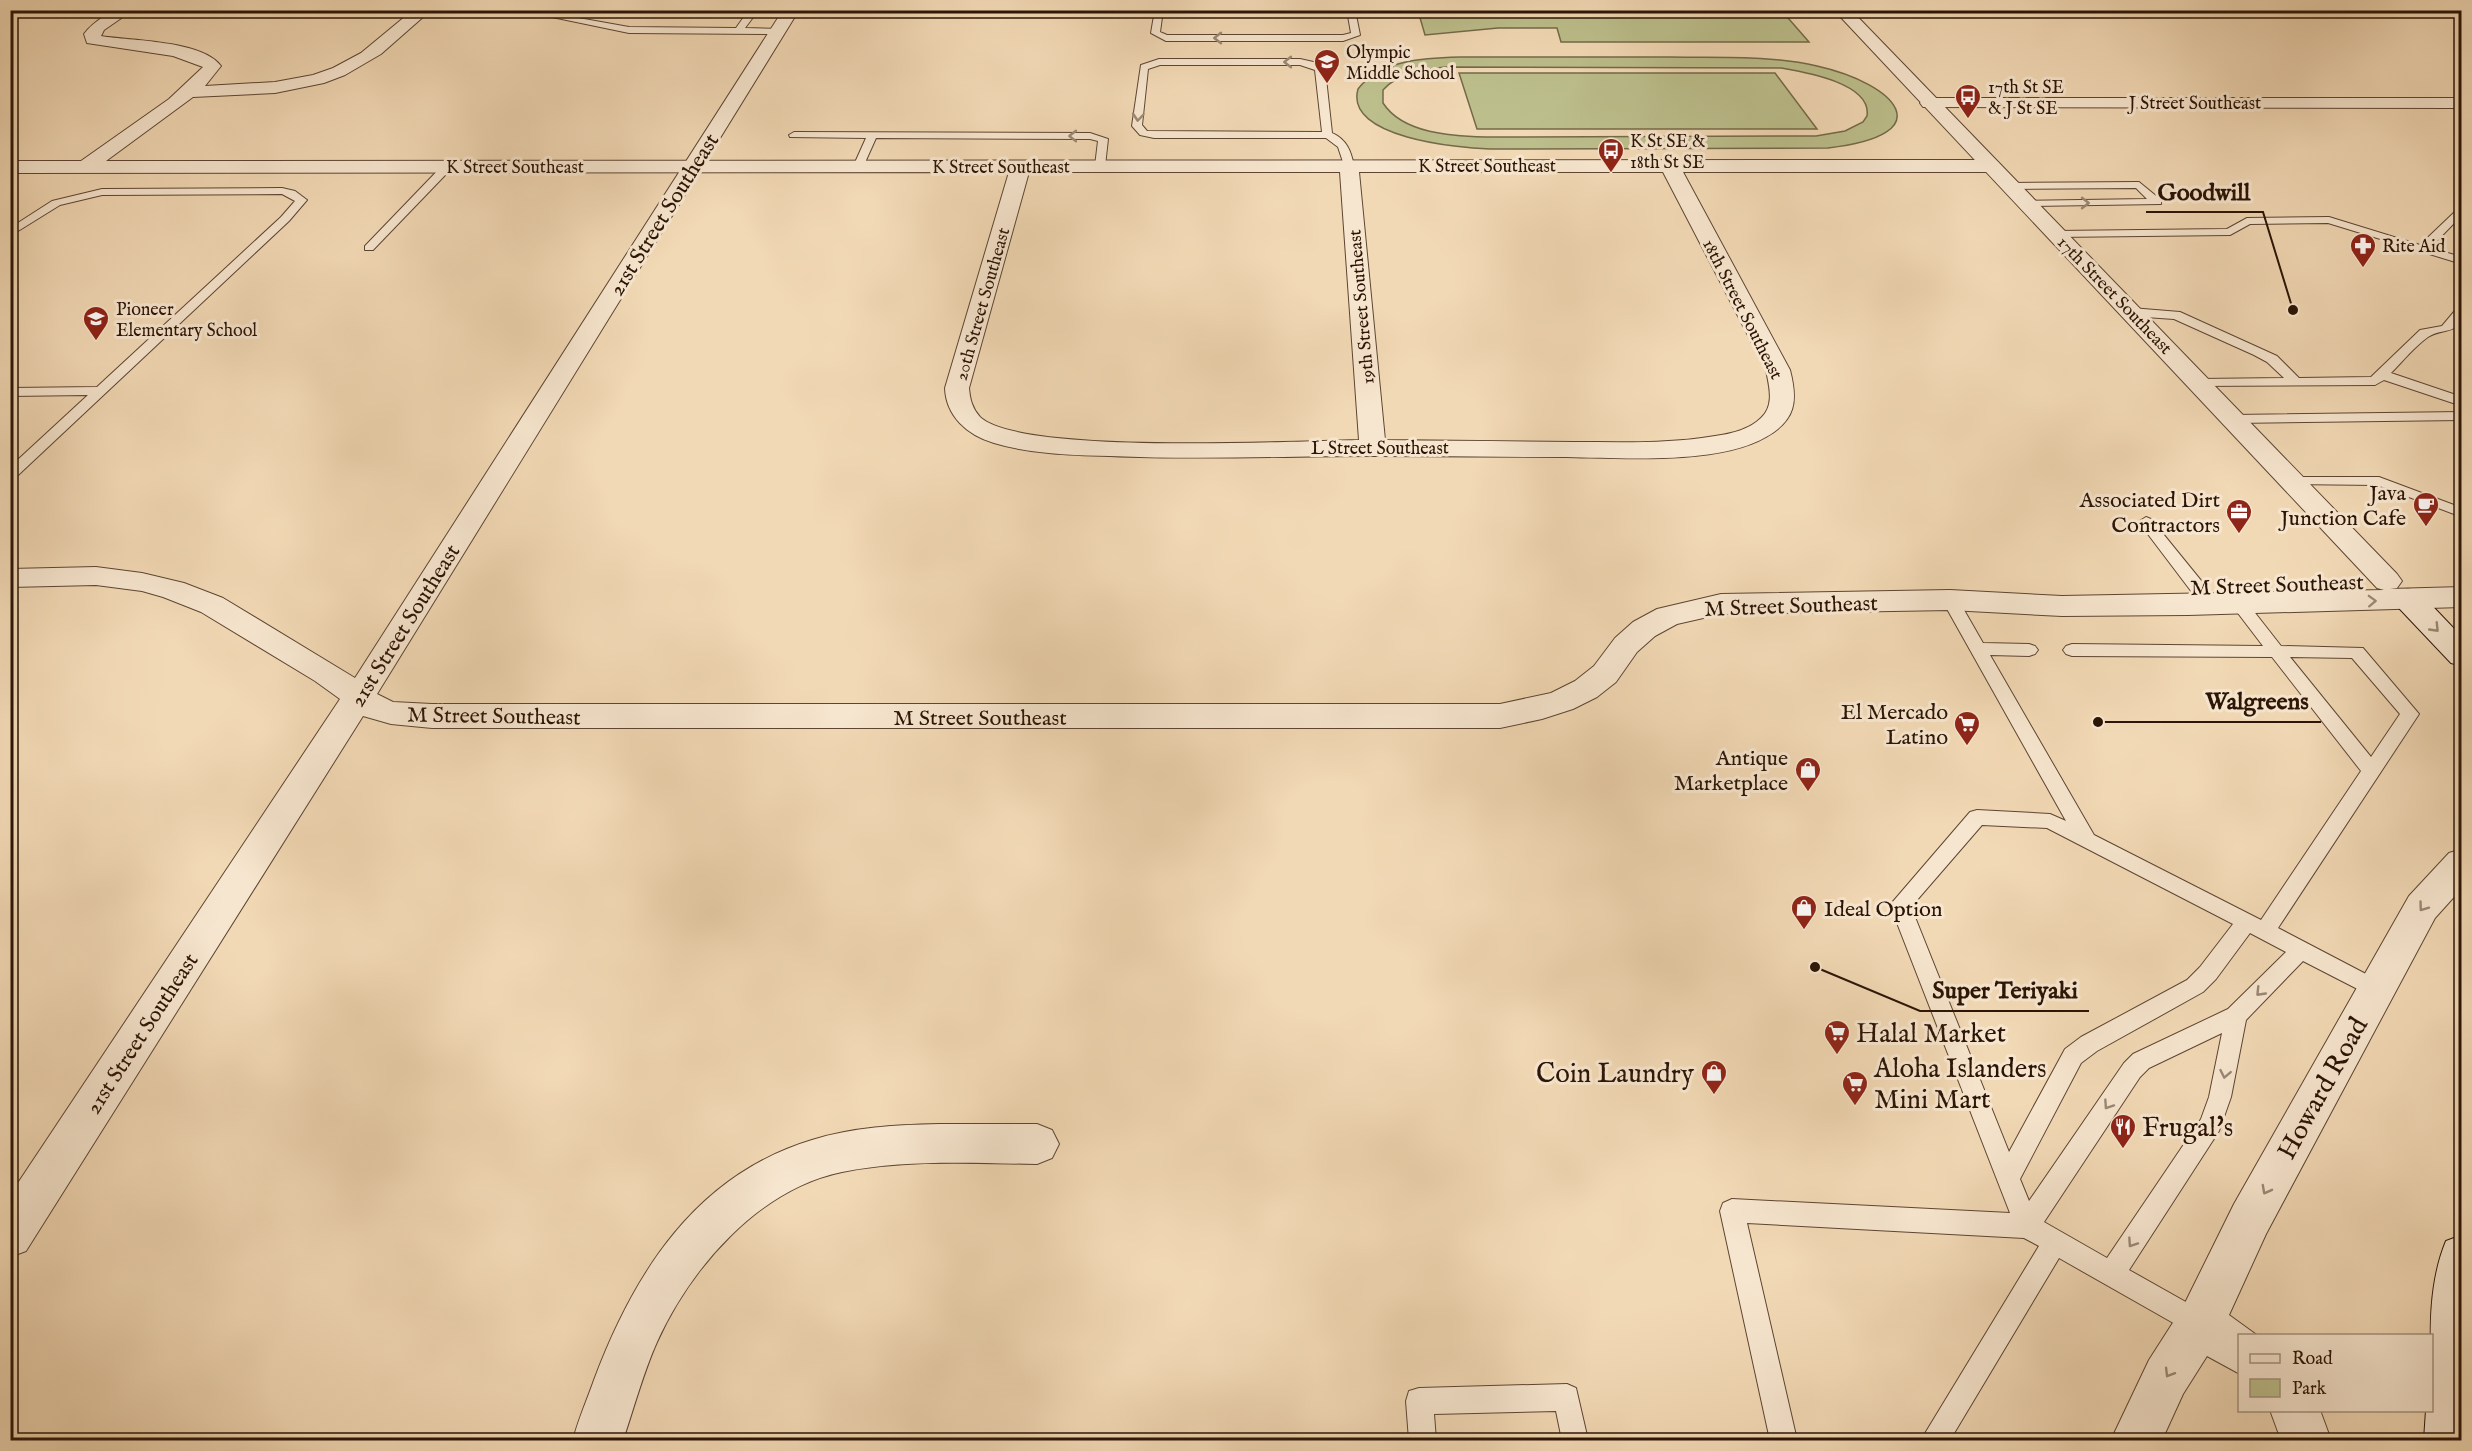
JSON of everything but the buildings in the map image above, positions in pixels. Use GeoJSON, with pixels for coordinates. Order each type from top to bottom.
{"type":"FeatureCollection","features":[{"type":"Feature","properties":{"kind":"street"},"geometry":{"type":"LineString","coordinates":[[85,167],[188,92],[210,73],[212,66],[206,60],[186,53],[93,40],[92,34],[98,27],[125,10]]}},
{"type":"Feature","properties":{"kind":"street"},"geometry":{"type":"LineString","coordinates":[[188,92],[255,90],[324,77],[360,62],[423,10]]}},
{"type":"Feature","properties":{"kind":"street","name":"17th Street Southeast"},"geometry":{"type":"LineString","coordinates":[[1842,10],[1929,104],[2462,656]]}},
{"type":"Feature","properties":{"kind":"street","name":"21st Street Southeast"},"geometry":{"type":"LineString","coordinates":[[10,1235],[358,698],[790,11]]}},
{"type":"Feature","properties":{"kind":"street","name":"J Street Southeast"},"geometry":{"type":"LineString","coordinates":[[1929,104],[2462,103]]}},
{"type":"Feature","properties":{"kind":"street","name":"20th Street Southeast"},"geometry":{"type":"LineString","coordinates":[[1019,442],[1000,437],[972,423],[958,403],[957,388],[1021,166]]}},
{"type":"Feature","properties":{"kind":"street","name":"19th Street Southeast"},"geometry":{"type":"LineString","coordinates":[[1349,166],[1373,448]]}},
{"type":"Feature","properties":{"kind":"street","name":"18th Street Southeast"},"geometry":{"type":"LineString","coordinates":[[1670,166],[1778,370],[1783,393],[1779,412],[1765,427],[1740,439]]}},
{"type":"Feature","properties":{"kind":"street","name":"K Street Southeast"},"geometry":{"type":"LineString","coordinates":[[10,167],[1990,166]]}},
{"type":"Feature","properties":{"kind":"street","name":"L Street Southeast"},"geometry":{"type":"LineString","coordinates":[[1019,442],[1081,448],[1146,450],[1373,448],[1638,450],[1693,446],[1740,439]]}},
{"type":"Feature","properties":{"kind":"street","name":"M Street Southeast"},"geometry":{"type":"LineString","coordinates":[[10,578],[96,576],[142,582],[173,590],[212,605],[326,673],[358,698],[373,706],[392,713],[432,716],[1500,716],[1530,711],[1562,701],[1586,689],[1605,674],[1626,645],[1644,629],[1668,616],[1693,609],[1744,603],[1950,600],[2062,606],[2239,604],[2398,590],[2462,578]]}},
{"type":"Feature","properties":{"kind":"street","name":"M Street Southeast"},"geometry":{"type":"LineString","coordinates":[[1950,600],[2051,591],[2197,587],[2398,590],[2462,597]]}},
{"type":"Feature","properties":{"kind":"street","name":"Howard Road"},"geometry":{"type":"LineString","coordinates":[[2136,1440],[2166,1377],[2200,1324],[2250,1220],[2422,907],[2462,862]]}},
{"type":"Feature","properties":{"kind":"street"},"geometry":{"type":"LineString","coordinates":[[598,1440],[616,1383],[649,1308],[687,1253],[720,1217],[757,1188],[780,1173],[800,1164],[840,1152],[927,1144],[1037,1144]]}},
{"type":"Feature","properties":{"kind":"street"},"geometry":{"type":"LineString","coordinates":[[2449,1440],[2456,1300],[2462,1257]]}},
{"type":"Feature","properties":{"kind":"street"},"geometry":{"type":"LineString","coordinates":[[2200,1324],[2238,1349]]}},
{"type":"Feature","properties":{"kind":"street"},"geometry":{"type":"LineString","coordinates":[[2296,1412],[2306,1440]]}},
{"type":"Feature","properties":{"kind":"lane"},"geometry":{"type":"LineString","coordinates":[[1159,10],[1155,33],[1166,38],[1343,38],[1356,35],[1352,10]]}},
{"type":"Feature","properties":{"kind":"lane"},"geometry":{"type":"LineString","coordinates":[[739,31],[751,13],[790,11]]}},
{"type":"Feature","properties":{"kind":"lane"},"geometry":{"type":"LineString","coordinates":[[556,17],[629,30],[778,31]]}},
{"type":"Feature","properties":{"kind":"lane"},"geometry":{"type":"LineString","coordinates":[[1327,135],[1320,69],[1315,65],[1300,62],[1171,62],[1150,63],[1144,67],[1137,126],[1144,133],[1154,135],[1327,135],[1336,138],[1345,147],[1349,166]]}},
{"type":"Feature","properties":{"kind":"lane"},"geometry":{"type":"LineString","coordinates":[[795,135],[1090,136],[1103,139],[1100,166]]}},
{"type":"Feature","properties":{"kind":"lane"},"geometry":{"type":"LineString","coordinates":[[858,167],[872,135]]}},
{"type":"Feature","properties":{"kind":"lane"},"geometry":{"type":"LineString","coordinates":[[369,248],[447,167]]}},
{"type":"Feature","properties":{"kind":"lane"},"geometry":{"type":"LineString","coordinates":[[2139,185],[2157,202],[2018,194],[2139,185]]}},
{"type":"Feature","properties":{"kind":"lane"},"geometry":{"type":"LineString","coordinates":[[10,233],[56,203],[102,192],[282,191],[291,193],[301,200],[285,219],[10,475]]}},
{"type":"Feature","properties":{"kind":"lane"},"geometry":{"type":"LineString","coordinates":[[2422,249],[2462,208]]}},
{"type":"Feature","properties":{"kind":"lane"},"geometry":{"type":"LineString","coordinates":[[2056,234],[2230,232],[2247,222],[2329,220],[2462,261]]}},
{"type":"Feature","properties":{"kind":"lane"},"geometry":{"type":"LineString","coordinates":[[2446,329],[2462,310]]}},
{"type":"Feature","properties":{"kind":"lane"},"geometry":{"type":"LineString","coordinates":[[2131,312],[2176,315],[2259,352],[2296,382]]}},
{"type":"Feature","properties":{"kind":"lane"},"geometry":{"type":"LineString","coordinates":[[2199,382],[2375,381],[2425,333],[2446,329],[2462,334]]}},
{"type":"Feature","properties":{"kind":"lane"},"geometry":{"type":"LineString","coordinates":[[2382,375],[2462,402]]}},
{"type":"Feature","properties":{"kind":"lane"},"geometry":{"type":"LineString","coordinates":[[10,392],[100,391]]}},
{"type":"Feature","properties":{"kind":"lane"},"geometry":{"type":"LineString","coordinates":[[2234,419],[2462,416]]}},
{"type":"Feature","properties":{"kind":"lane"},"geometry":{"type":"LineString","coordinates":[[2294,481],[2379,481],[2457,512],[2462,495]]}},
{"type":"Feature","properties":{"kind":"lane"},"geometry":{"type":"LineString","coordinates":[[2146,522],[2197,587]]}},
{"type":"Feature","properties":{"kind":"lane"},"geometry":{"type":"LineString","coordinates":[[1950,600],[2087,840]]}},
{"type":"Feature","properties":{"kind":"lane"},"geometry":{"type":"LineString","coordinates":[[2239,604],[2371,771]]}},
{"type":"Feature","properties":{"kind":"lane"},"geometry":{"type":"LineString","coordinates":[[1977,649],[2029,650]]}},
{"type":"Feature","properties":{"kind":"lane"},"geometry":{"type":"LineString","coordinates":[[2008,1178],[2073,1056],[2089,1044],[2195,986],[2255,926],[2371,771],[2410,714],[2357,652],[2072,650]]}},
{"type":"Feature","properties":{"kind":"lane"},"geometry":{"type":"LineString","coordinates":[[2027,1226],[1900,904],[1977,817],[2050,821],[2377,990]]}},
{"type":"Feature","properties":{"kind":"lane"},"geometry":{"type":"LineString","coordinates":[[2027,1226],[2140,1061],[2236,1016],[2301,950]]}},
{"type":"Feature","properties":{"kind":"lane"},"geometry":{"type":"LineString","coordinates":[[2111,1275],[2211,1124],[2220,1097],[2236,1016]]}},
{"type":"Feature","properties":{"kind":"lane"},"geometry":{"type":"LineString","coordinates":[[1783,1440],[1732,1211],[2027,1226],[2200,1324]]}},
{"type":"Feature","properties":{"kind":"lane"},"geometry":{"type":"LineString","coordinates":[[1935,1440],[2055,1242]]}},
{"type":"Feature","properties":{"kind":"lane"},"geometry":{"type":"LineString","coordinates":[[1424,1440],[1419,1401],[1567,1397],[1575,1440]]}},
{"type":"Feature","properties":{"kind":"green space"},"geometry":{"type":"Polygon","coordinates":[[[1418,11],[1782,11],[1809,42],[1561,42],[1557,28],[1498,28],[1425,35],[1418,11]]]}},
{"type":"Feature","properties":{"kind":"green space"},"geometry":{"type":"Polygon","coordinates":[[[1448,57],[1726,57],[1799,62],[1845,74],[1869,85],[1886,96],[1896,109],[1896,121],[1886,132],[1864,141],[1828,148],[1490,149],[1454,146],[1407,137],[1385,129],[1368,119],[1358,106],[1358,89],[1379,71],[1405,62],[1448,57]],[[1447,67],[1421,70],[1404,75],[1383,90],[1383,103],[1403,121],[1416,127],[1444,134],[1485,137],[1816,136],[1845,131],[1863,122],[1867,116],[1866,105],[1859,95],[1848,87],[1820,76],[1781,68],[1447,67]]]}},
{"type":"Feature","properties":{"kind":"green space"},"geometry":{"type":"Polygon","coordinates":[[[1459,73],[1775,73],[1817,129],[1477,129],[1459,73]]]}},
{"type":"Feature","properties":{"kind":"place","name":"Olympic Middle School"},"geometry":{"type":"Point","coordinates":[1327,85]}},
{"type":"Feature","properties":{"kind":"place","name":"17th St SE & J St SE"},"geometry":{"type":"Point","coordinates":[1968,120]}},
{"type":"Feature","properties":{"kind":"place","name":"K St SE & 18th St SE"},"geometry":{"type":"Point","coordinates":[1611,174]}},
{"type":"Feature","properties":{"kind":"place","name":"Rite Aid"},"geometry":{"type":"Point","coordinates":[2363,269]}},
{"type":"Feature","properties":{"kind":"place","name":"Goodwill"},"geometry":{"type":"Point","coordinates":[2293,310]}},
{"type":"Feature","properties":{"kind":"place","name":"Pioneer Elementary School"},"geometry":{"type":"Point","coordinates":[96,342]}},
{"type":"Feature","properties":{"kind":"place","name":"Java Junction Cafe"},"geometry":{"type":"Point","coordinates":[2426,528]}},
{"type":"Feature","properties":{"kind":"place","name":"Associated Dirt Contractors"},"geometry":{"type":"Point","coordinates":[2239,535]}},
{"type":"Feature","properties":{"kind":"place","name":"Walgreens"},"geometry":{"type":"Point","coordinates":[2098,722]}},
{"type":"Feature","properties":{"kind":"place","name":"El Mercado Latino"},"geometry":{"type":"Point","coordinates":[1967,747]}},
{"type":"Feature","properties":{"kind":"place","name":"Antique Marketplace"},"geometry":{"type":"Point","coordinates":[1808,793]}},
{"type":"Feature","properties":{"kind":"place","name":"Ideal Option"},"geometry":{"type":"Point","coordinates":[1804,931]}},
{"type":"Feature","properties":{"kind":"place","name":"Super Teriyaki"},"geometry":{"type":"Point","coordinates":[1815,967]}},
{"type":"Feature","properties":{"kind":"place","name":"Halal Market"},"geometry":{"type":"Point","coordinates":[1837,1056]}},
{"type":"Feature","properties":{"kind":"place","name":"Coin Laundry"},"geometry":{"type":"Point","coordinates":[1714,1096]}},
{"type":"Feature","properties":{"kind":"place","name":"Aloha Islanders Mini Mart"},"geometry":{"type":"Point","coordinates":[1855,1107]}},
{"type":"Feature","properties":{"kind":"place","name":"Frugal's"},"geometry":{"type":"Point","coordinates":[2123,1150]}}]}
